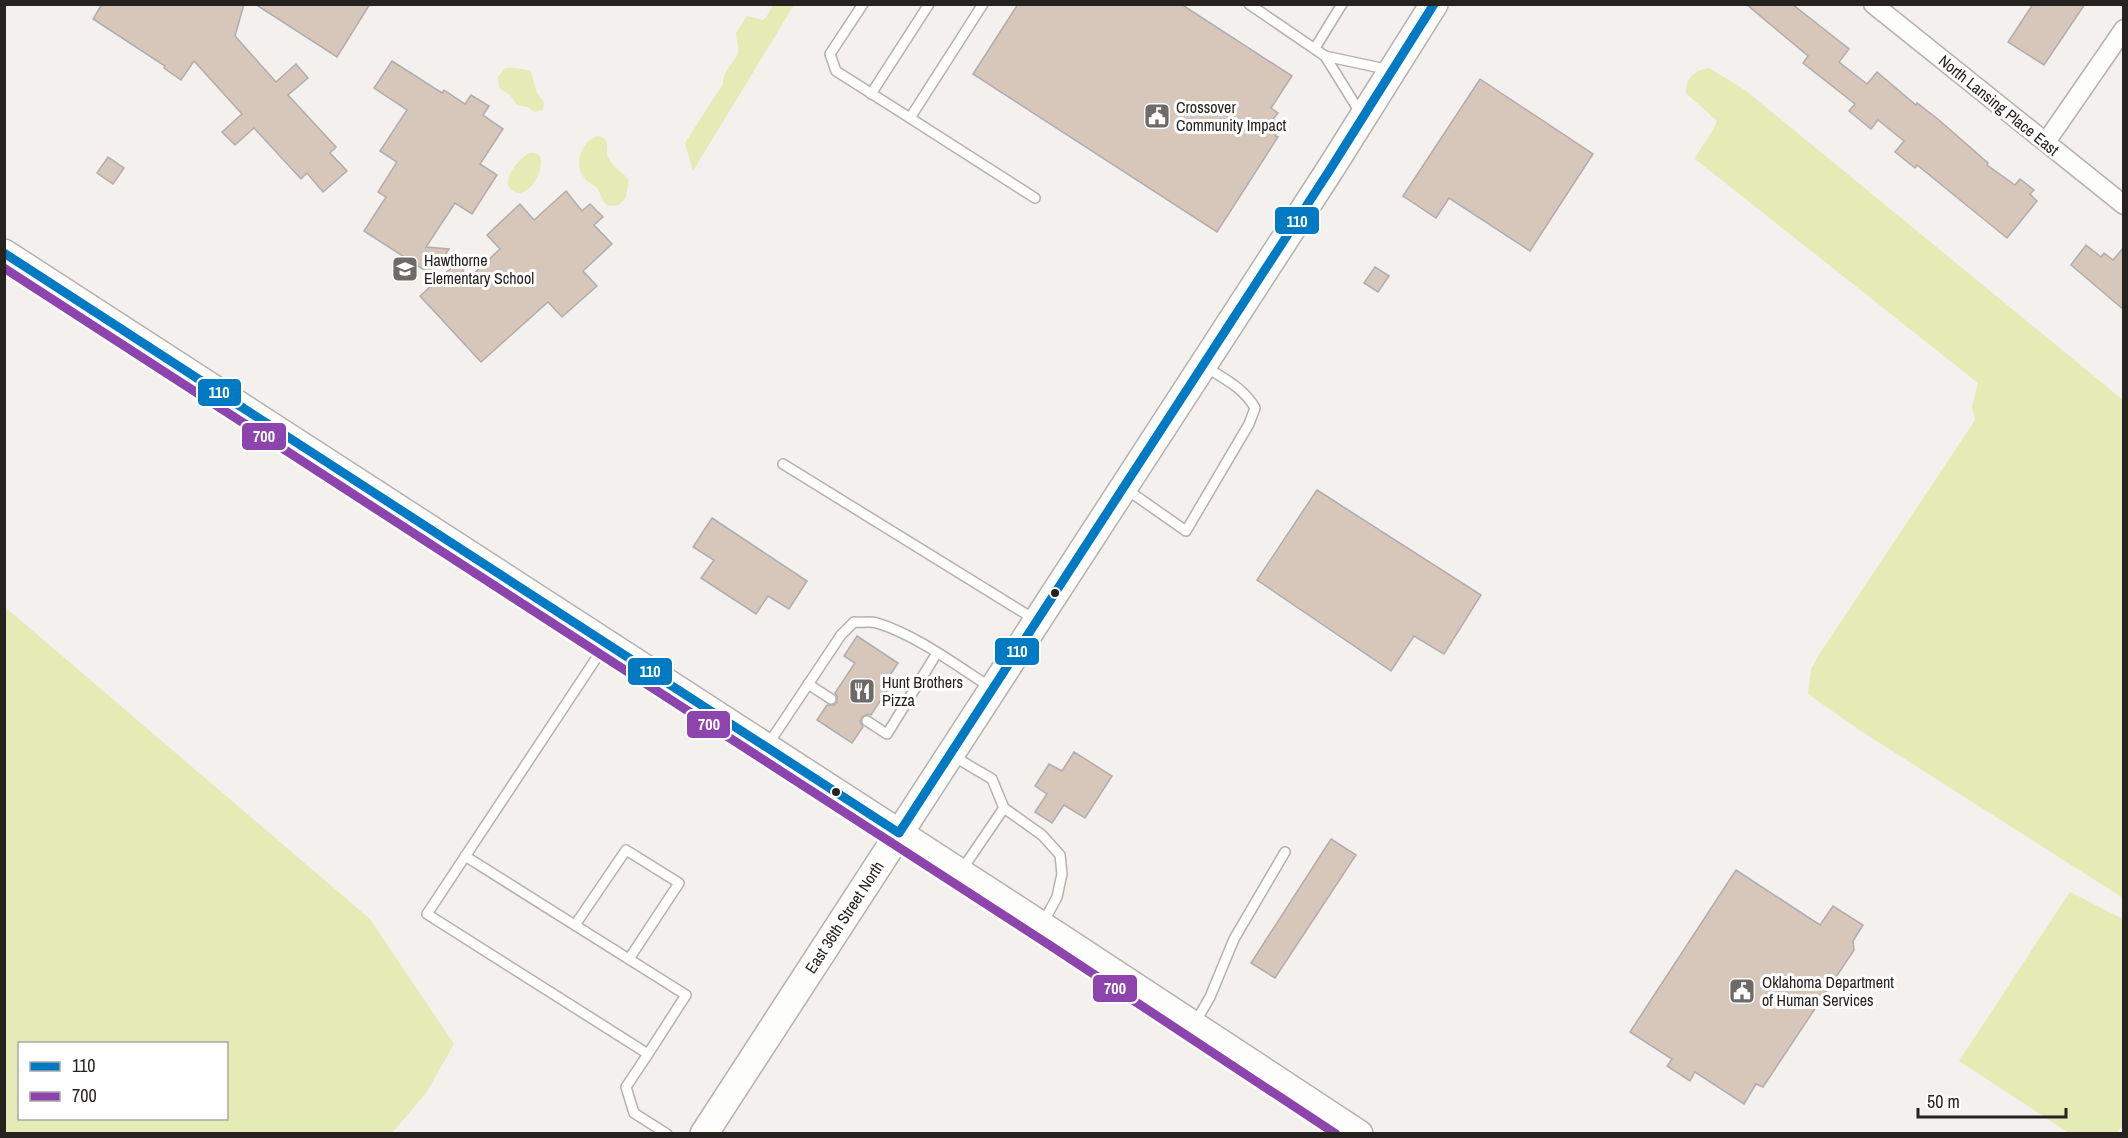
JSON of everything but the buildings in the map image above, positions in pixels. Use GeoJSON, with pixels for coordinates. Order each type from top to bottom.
{"type":"FeatureCollection","features":[{"type":"Feature","properties":{"kind":"main road","name":"East 36th Street North"},"geometry":{"type":"LineString","coordinates":[[704,1134],[1434,4]]}},
{"type":"Feature","properties":{"kind":"main road"},"geometry":{"type":"LineString","coordinates":[[4,253],[1359,1134]]}},
{"type":"Feature","properties":{"kind":"street","name":"North Lansing Place East"},"geometry":{"type":"LineString","coordinates":[[1873,4],[2124,205]]}},
{"type":"Feature","properties":{"kind":"street"},"geometry":{"type":"LineString","coordinates":[[2046,142],[2124,29]]}},
{"type":"Feature","properties":{"kind":"lane"},"geometry":{"type":"LineString","coordinates":[[863,4],[830,54],[836,71],[1035,198]]}},
{"type":"Feature","properties":{"kind":"lane"},"geometry":{"type":"LineString","coordinates":[[871,94],[929,4]]}},
{"type":"Feature","properties":{"kind":"lane"},"geometry":{"type":"LineString","coordinates":[[910,118],[983,4]]}},
{"type":"Feature","properties":{"kind":"lane"},"geometry":{"type":"LineString","coordinates":[[1249,4],[1325,56],[1363,116]]}},
{"type":"Feature","properties":{"kind":"lane"},"geometry":{"type":"LineString","coordinates":[[1315,48],[1342,4]]}},
{"type":"Feature","properties":{"kind":"lane"},"geometry":{"type":"LineString","coordinates":[[1325,56],[1392,70]]}},
{"type":"Feature","properties":{"kind":"lane"},"geometry":{"type":"LineString","coordinates":[[1123,487],[1186,531],[1249,424],[1254,408],[1249,397],[1236,386],[1202,364]]}},
{"type":"Feature","properties":{"kind":"lane"},"geometry":{"type":"LineString","coordinates":[[783,464],[1036,620]]}},
{"type":"Feature","properties":{"kind":"lane"},"geometry":{"type":"LineString","coordinates":[[766,747],[841,635],[854,622],[875,623],[937,653],[992,688]]}},
{"type":"Feature","properties":{"kind":"lane"},"geometry":{"type":"LineString","coordinates":[[607,644],[427,914],[648,1054]]}},
{"type":"Feature","properties":{"kind":"lane"},"geometry":{"type":"LineString","coordinates":[[867,721],[887,734],[937,653]]}},
{"type":"Feature","properties":{"kind":"lane"},"geometry":{"type":"LineString","coordinates":[[808,684],[831,699]]}},
{"type":"Feature","properties":{"kind":"lane"},"geometry":{"type":"LineString","coordinates":[[950,754],[992,778],[1004,808],[1042,835],[1060,855],[1062,874],[1057,897],[1042,926]]}},
{"type":"Feature","properties":{"kind":"lane"},"geometry":{"type":"LineString","coordinates":[[960,873],[1004,808]]}},
{"type":"Feature","properties":{"kind":"lane"},"geometry":{"type":"LineString","coordinates":[[575,925],[626,850],[678,883],[629,958]]}},
{"type":"Feature","properties":{"kind":"lane"},"geometry":{"type":"LineString","coordinates":[[1193,1025],[1210,997],[1234,939],[1285,852]]}},
{"type":"Feature","properties":{"kind":"lane"},"geometry":{"type":"LineString","coordinates":[[465,856],[686,995],[626,1087],[634,1113],[667,1134]]}},
{"type":"Feature","properties":{"kind":"green space"},"geometry":{"type":"Polygon","coordinates":[[[773,5],[794,5],[693,171],[685,143],[723,84],[725,74],[736,56],[738,50],[736,33],[747,16],[763,20],[773,5]]]}},
{"type":"Feature","properties":{"kind":"green space"},"geometry":{"type":"Polygon","coordinates":[[[505,68],[518,68],[531,72],[537,93],[544,102],[543,110],[534,112],[528,107],[517,105],[510,95],[499,88],[498,77],[505,68]]]}},
{"type":"Feature","properties":{"kind":"green space"},"geometry":{"type":"Polygon","coordinates":[[[1709,68],[1745,90],[2123,400],[2123,898],[1861,731],[1808,694],[1811,669],[1820,653],[1975,420],[1972,407],[1978,383],[1695,159],[1717,121],[1686,93],[1686,88],[1692,76],[1709,68]]]}},
{"type":"Feature","properties":{"kind":"green space"},"geometry":{"type":"Polygon","coordinates":[[[598,136],[606,142],[611,162],[629,180],[626,197],[619,205],[613,206],[605,203],[596,187],[581,173],[579,160],[583,148],[598,136]]]}},
{"type":"Feature","properties":{"kind":"green space"},"geometry":{"type":"Polygon","coordinates":[[[530,153],[540,156],[538,175],[525,192],[513,191],[509,187],[509,176],[516,164],[530,153]]]}},
{"type":"Feature","properties":{"kind":"green space"},"geometry":{"type":"Polygon","coordinates":[[[5,607],[370,919],[454,1044],[426,1093],[392,1133],[5,1133],[5,607]]]}},
{"type":"Feature","properties":{"kind":"green space"},"geometry":{"type":"Polygon","coordinates":[[[2070,892],[2123,919],[2124,1124],[2117,1133],[2069,1133],[1959,1061],[2070,892]]]}},
{"type":"Feature","properties":{"kind":"transit line","name":"110"},"geometry":{"type":"LineString","coordinates":[[4,253],[899,833],[1331,168],[1434,4]]}},
{"type":"Feature","properties":{"kind":"transit line","name":"700"},"geometry":{"type":"LineString","coordinates":[[4,268],[1054,948],[1336,1134]]}},
{"type":"Feature","properties":{"kind":"place","name":"Crossover Community Impact"},"geometry":{"type":"Point","coordinates":[1157,116]}},
{"type":"Feature","properties":{"kind":"place","name":"Hawthorne Elementary School"},"geometry":{"type":"Point","coordinates":[405,269]}},
{"type":"Feature","properties":{"kind":"place","name":"Hunt Brothers Pizza"},"geometry":{"type":"Point","coordinates":[862,691]}},
{"type":"Feature","properties":{"kind":"place","name":"Oklahoma Department of Human Services"},"geometry":{"type":"Point","coordinates":[1742,991]}}]}
